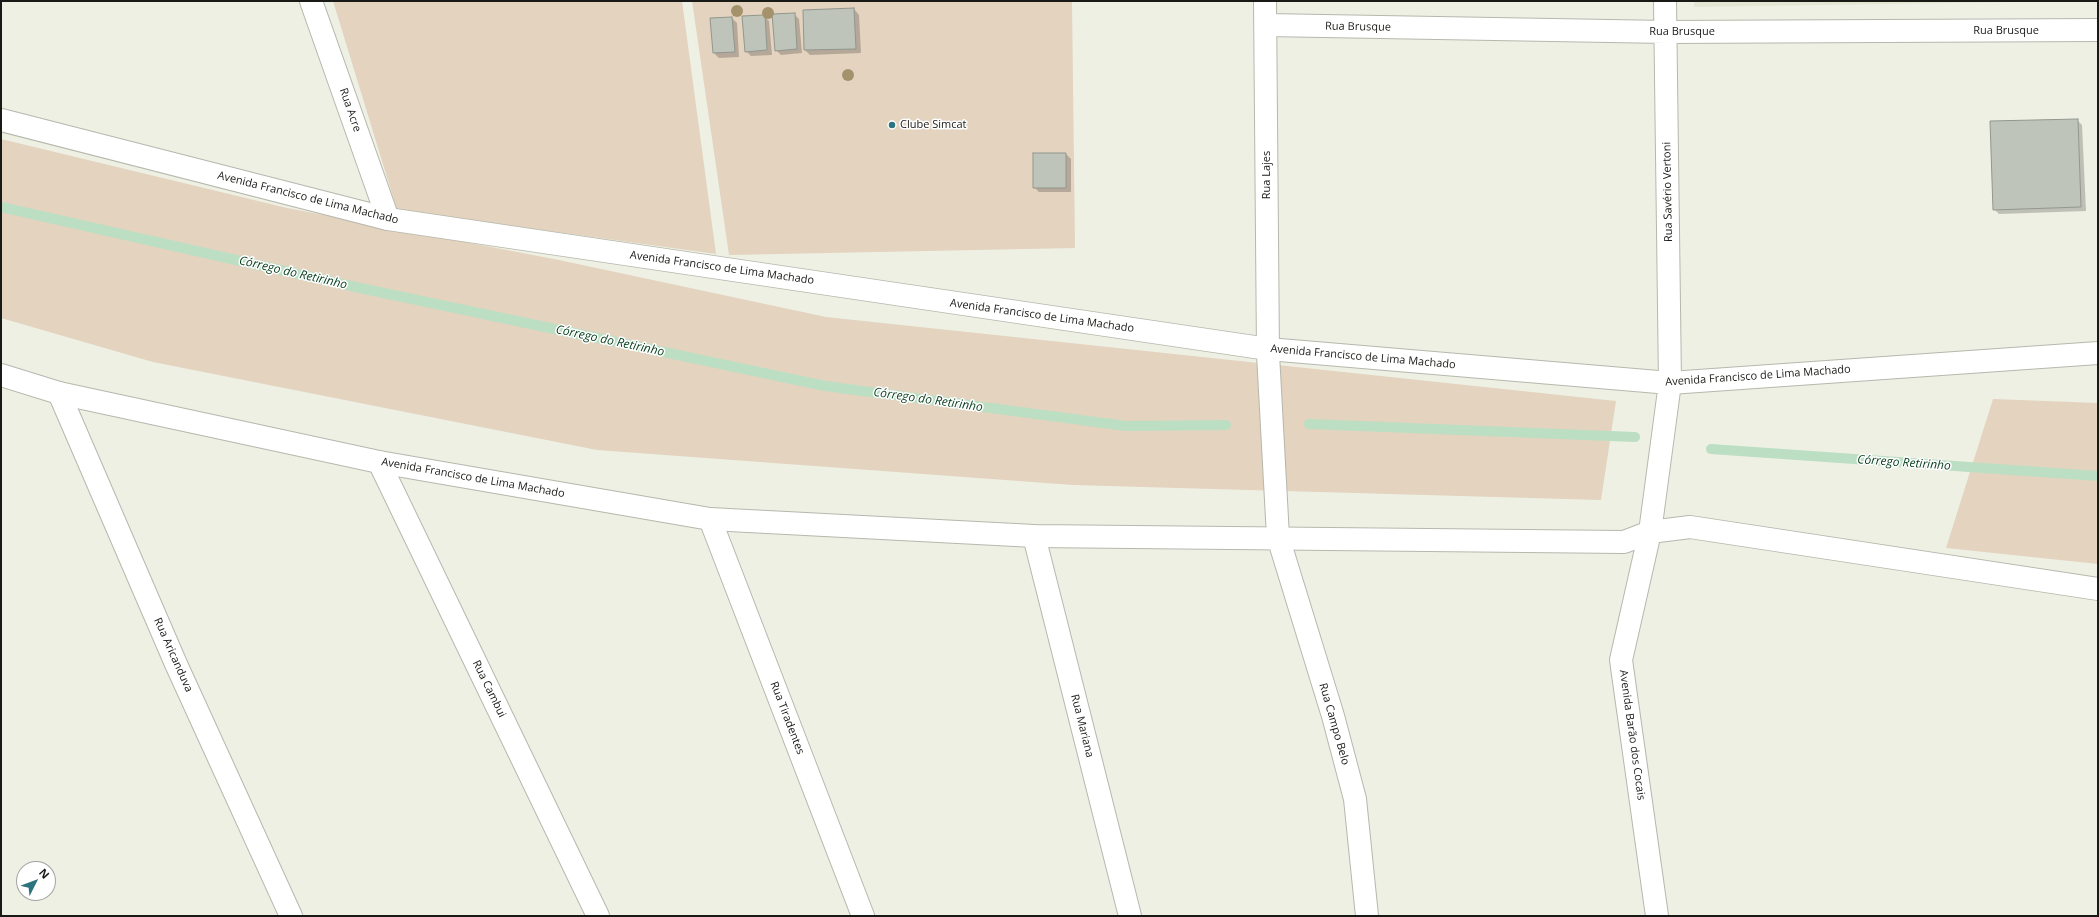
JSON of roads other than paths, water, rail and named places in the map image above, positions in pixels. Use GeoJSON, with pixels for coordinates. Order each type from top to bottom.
{"type":"FeatureCollection","features":[{"type":"Feature","properties":{"kind":"street","name":"Rua Acre"},"geometry":{"type":"LineString","coordinates":[[311,1],[388,219]]}},
{"type":"Feature","properties":{"kind":"street","name":"Rua Lajes"},"geometry":{"type":"LineString","coordinates":[[1265,1],[1268,349],[1278,537]]}},
{"type":"Feature","properties":{"kind":"street","name":"Rua Savério Vertoni"},"geometry":{"type":"LineString","coordinates":[[1650,532],[1670,384],[1665,1]]}},
{"type":"Feature","properties":{"kind":"street","name":"Rua Brusque"},"geometry":{"type":"LineString","coordinates":[[1266,25],[1666,32],[2098,30]]}},
{"type":"Feature","properties":{"kind":"street","name":"Avenida Francisco de Lima Machado"},"geometry":{"type":"LineString","coordinates":[[1,120],[388,219],[1268,349],[1670,384],[2098,353]]}},
{"type":"Feature","properties":{"kind":"street","name":"Avenida Francisco de Lima Machado"},"geometry":{"type":"LineString","coordinates":[[1,375],[59,393],[379,462],[710,519],[1034,536],[1278,537],[1624,542],[1650,532],[1690,527],[2098,589]]}},
{"type":"Feature","properties":{"kind":"street","name":"Rua Aricanduva"},"geometry":{"type":"LineString","coordinates":[[59,393],[176,664],[290,916]]}},
{"type":"Feature","properties":{"kind":"street","name":"Rua Cambui"},"geometry":{"type":"LineString","coordinates":[[379,462],[598,916]]}},
{"type":"Feature","properties":{"kind":"street","name":"Rua Tiradentes"},"geometry":{"type":"LineString","coordinates":[[710,519],[863,916]]}},
{"type":"Feature","properties":{"kind":"street","name":"Avenida Barão dos Cocais"},"geometry":{"type":"LineString","coordinates":[[1650,532],[1621,660],[1656,916]]}},
{"type":"Feature","properties":{"kind":"street","name":"Rua Mariana"},"geometry":{"type":"LineString","coordinates":[[1034,536],[1130,916]]}},
{"type":"Feature","properties":{"kind":"street","name":"Rua Campo Belo"},"geometry":{"type":"LineString","coordinates":[[1278,537],[1333,716],[1355,799],[1367,916]]}},
{"type":"Feature","properties":{"kind":"waterway","name":"Córrego do Retirinho"},"geometry":{"type":"LineString","coordinates":[[1,207],[360,288],[825,386],[1126,426],[1226,425]]}},
{"type":"Feature","properties":{"kind":"waterway"},"geometry":{"type":"LineString","coordinates":[[1309,424],[1635,437]]}},
{"type":"Feature","properties":{"kind":"waterway","name":"Córrego Retirinho"},"geometry":{"type":"LineString","coordinates":[[1711,449],[2098,476]]}},
{"type":"Feature","properties":{"kind":"place","name":"Clube Simcat"},"geometry":{"type":"Point","coordinates":[892,125]}}]}
